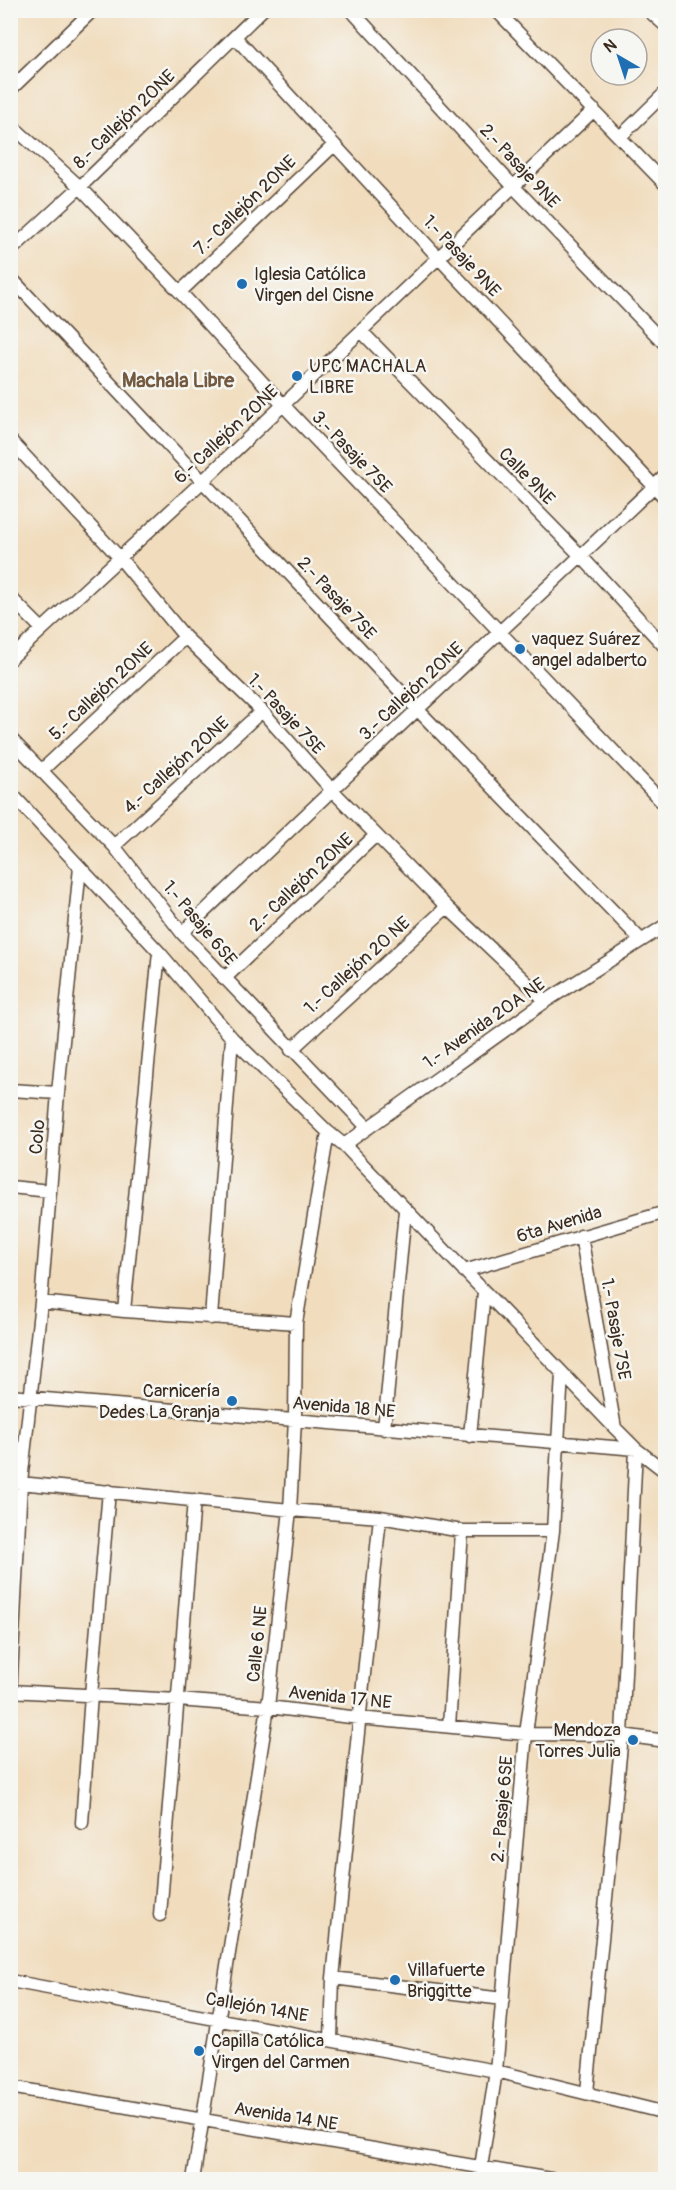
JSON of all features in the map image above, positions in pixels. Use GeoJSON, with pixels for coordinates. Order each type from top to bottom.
{"type":"FeatureCollection","features":[{"type":"Feature","properties":{"kind":"street"},"geometry":{"type":"LineString","coordinates":[[10,90],[93,10]]}},
{"type":"Feature","properties":{"kind":"street","name":"8.- Callejón 20NE"},"geometry":{"type":"LineString","coordinates":[[10,251],[80,187],[262,10]]}},
{"type":"Feature","properties":{"kind":"street","name":"2.- Pasaje 9NE"},"geometry":{"type":"LineString","coordinates":[[351,10],[513,186],[666,345]]}},
{"type":"Feature","properties":{"kind":"street"},"geometry":{"type":"LineString","coordinates":[[495,10],[666,185]]}},
{"type":"Feature","properties":{"kind":"street"},"geometry":{"type":"LineString","coordinates":[[648,10],[666,26]]}},
{"type":"Feature","properties":{"kind":"street","name":"1.- Pasaje 9NE"},"geometry":{"type":"LineString","coordinates":[[235,37],[666,499]]}},
{"type":"Feature","properties":{"kind":"street"},"geometry":{"type":"LineString","coordinates":[[620,137],[666,92]]}},
{"type":"Feature","properties":{"kind":"street","name":"6.- Callejón 20NE"},"geometry":{"type":"LineString","coordinates":[[10,659],[203,481],[594,110]]}},
{"type":"Feature","properties":{"kind":"street","name":"3.- Pasaje 7SE"},"geometry":{"type":"LineString","coordinates":[[10,124],[80,187],[283,405],[666,806]]}},
{"type":"Feature","properties":{"kind":"street","name":"7.- Callejón 20NE"},"geometry":{"type":"LineString","coordinates":[[180,292],[334,145]]}},
{"type":"Feature","properties":{"kind":"street","name":"2.- Pasaje 7SE"},"geometry":{"type":"LineString","coordinates":[[10,277],[418,710],[641,940]]}},
{"type":"Feature","properties":{"kind":"street","name":"Calle 9NE"},"geometry":{"type":"LineString","coordinates":[[361,331],[580,556],[666,648]]}},
{"type":"Feature","properties":{"kind":"street","name":"1.- Pasaje 7SE"},"geometry":{"type":"LineString","coordinates":[[10,440],[119,557],[185,637],[262,711],[331,789],[447,907],[546,1001]]}},
{"type":"Feature","properties":{"kind":"street","name":"3.- Callejón 20NE"},"geometry":{"type":"LineString","coordinates":[[182,933],[331,789],[418,710],[666,475]]}},
{"type":"Feature","properties":{"kind":"street"},"geometry":{"type":"LineString","coordinates":[[10,597],[42,629]]}},
{"type":"Feature","properties":{"kind":"street","name":"5.- Callejón 20NE"},"geometry":{"type":"LineString","coordinates":[[41,771],[185,637]]}},
{"type":"Feature","properties":{"kind":"street","name":"4.- Callejón 20NE"},"geometry":{"type":"LineString","coordinates":[[114,846],[262,711]]}},
{"type":"Feature","properties":{"kind":"street","name":"1.- Pasaje 6SE"},"geometry":{"type":"LineString","coordinates":[[10,738],[114,846],[182,933],[224,979],[368,1128]]}},
{"type":"Feature","properties":{"kind":"street"},"geometry":{"type":"LineString","coordinates":[[10,792],[159,952],[232,1038],[344,1145],[615,1428],[636,1449],[666,1472]]}},
{"type":"Feature","properties":{"kind":"street","name":"2.- Callejón 20NE"},"geometry":{"type":"LineString","coordinates":[[224,979],[376,835]]}},
{"type":"Feature","properties":{"kind":"street","name":"Colo"},"geometry":{"type":"LineString","coordinates":[[10,1696],[16,1482],[32,1398],[80,867]]}},
{"type":"Feature","properties":{"kind":"street","name":"1.- Callejón 20 NE"},"geometry":{"type":"LineString","coordinates":[[291,1050],[447,907]]}},
{"type":"Feature","properties":{"kind":"street","name":"1.- Avenida 20A NE"},"geometry":{"type":"LineString","coordinates":[[344,1145],[546,1001],[666,925]]}},
{"type":"Feature","properties":{"kind":"street"},"geometry":{"type":"LineString","coordinates":[[124,1311],[159,952]]}},
{"type":"Feature","properties":{"kind":"street"},"geometry":{"type":"LineString","coordinates":[[211,1318],[232,1038]]}},
{"type":"Feature","properties":{"kind":"street"},"geometry":{"type":"LineString","coordinates":[[10,1090],[58,1093]]}},
{"type":"Feature","properties":{"kind":"street","name":"Calle 6 NE"},"geometry":{"type":"LineString","coordinates":[[193,2180],[268,1707],[290,1510],[295,1420],[296,1323],[328,1132]]}},
{"type":"Feature","properties":{"kind":"street"},"geometry":{"type":"LineString","coordinates":[[10,1187],[50,1191]]}},
{"type":"Feature","properties":{"kind":"street"},"geometry":{"type":"LineString","coordinates":[[384,1429],[405,1211]]}},
{"type":"Feature","properties":{"kind":"street","name":"6ta Avenida"},"geometry":{"type":"LineString","coordinates":[[464,1271],[666,1212]]}},
{"type":"Feature","properties":{"kind":"street","name":"1.- Pasaje 7SE"},"geometry":{"type":"LineString","coordinates":[[581,1236],[615,1428]]}},
{"type":"Feature","properties":{"kind":"street"},"geometry":{"type":"LineString","coordinates":[[470,1436],[484,1292]]}},
{"type":"Feature","properties":{"kind":"street"},"geometry":{"type":"LineString","coordinates":[[41,1302],[124,1311],[296,1323]]}},
{"type":"Feature","properties":{"kind":"street","name":"2.- Pasaje 6SE"},"geometry":{"type":"LineString","coordinates":[[479,2180],[496,2071],[526,1734],[553,1531],[560,1442],[562,1374]]}},
{"type":"Feature","properties":{"kind":"street","name":"Avenida 18 NE"},"geometry":{"type":"LineString","coordinates":[[10,1396],[636,1449]]}},
{"type":"Feature","properties":{"kind":"street"},"geometry":{"type":"LineString","coordinates":[[586,2092],[622,1735],[636,1449]]}},
{"type":"Feature","properties":{"kind":"street"},"geometry":{"type":"LineString","coordinates":[[16,1482],[380,1517],[462,1531],[553,1531]]}},
{"type":"Feature","properties":{"kind":"street"},"geometry":{"type":"LineString","coordinates":[[82,1823],[109,1491]]}},
{"type":"Feature","properties":{"kind":"street"},"geometry":{"type":"LineString","coordinates":[[160,1915],[194,1500]]}},
{"type":"Feature","properties":{"kind":"street"},"geometry":{"type":"LineString","coordinates":[[331,2039],[333,1978],[380,1517]]}},
{"type":"Feature","properties":{"kind":"street"},"geometry":{"type":"LineString","coordinates":[[449,1726],[462,1531]]}},
{"type":"Feature","properties":{"kind":"street","name":"Avenida 17 NE"},"geometry":{"type":"LineString","coordinates":[[11,1691],[178,1700],[526,1734],[622,1735],[666,1741]]}},
{"type":"Feature","properties":{"kind":"street"},"geometry":{"type":"LineString","coordinates":[[333,1978],[503,1999]]}},
{"type":"Feature","properties":{"kind":"street","name":"Callejón 14NE"},"geometry":{"type":"LineString","coordinates":[[10,1981],[496,2071],[666,2113]]}},
{"type":"Feature","properties":{"kind":"street","name":"Avenida 14 NE"},"geometry":{"type":"LineString","coordinates":[[10,2087],[556,2180]]}},
{"type":"Feature","properties":{"kind":"place","name":"Iglesia Católica Virgen del Cisne"},"geometry":{"type":"Point","coordinates":[242,284]}},
{"type":"Feature","properties":{"kind":"place","name":"UPC MACHALA LIBRE"},"geometry":{"type":"Point","coordinates":[297,376]}},
{"type":"Feature","properties":{"kind":"place","name":"vaquez Suárez angel adalberto"},"geometry":{"type":"Point","coordinates":[520,649]}},
{"type":"Feature","properties":{"kind":"place","name":"Carnicería Dedes La Granja"},"geometry":{"type":"Point","coordinates":[232,1401]}},
{"type":"Feature","properties":{"kind":"place","name":"Mendoza Torres Julia"},"geometry":{"type":"Point","coordinates":[633,1740]}},
{"type":"Feature","properties":{"kind":"place","name":"Villafuerte Briggitte"},"geometry":{"type":"Point","coordinates":[395,1980]}},
{"type":"Feature","properties":{"kind":"place","name":"Capilla Católica Virgen del Carmen"},"geometry":{"type":"Point","coordinates":[199,2051]}},
{"type":"Feature","properties":{"kind":"district","name":"Machala Libre"},"geometry":{"type":"Point","coordinates":[178,380]}}]}
